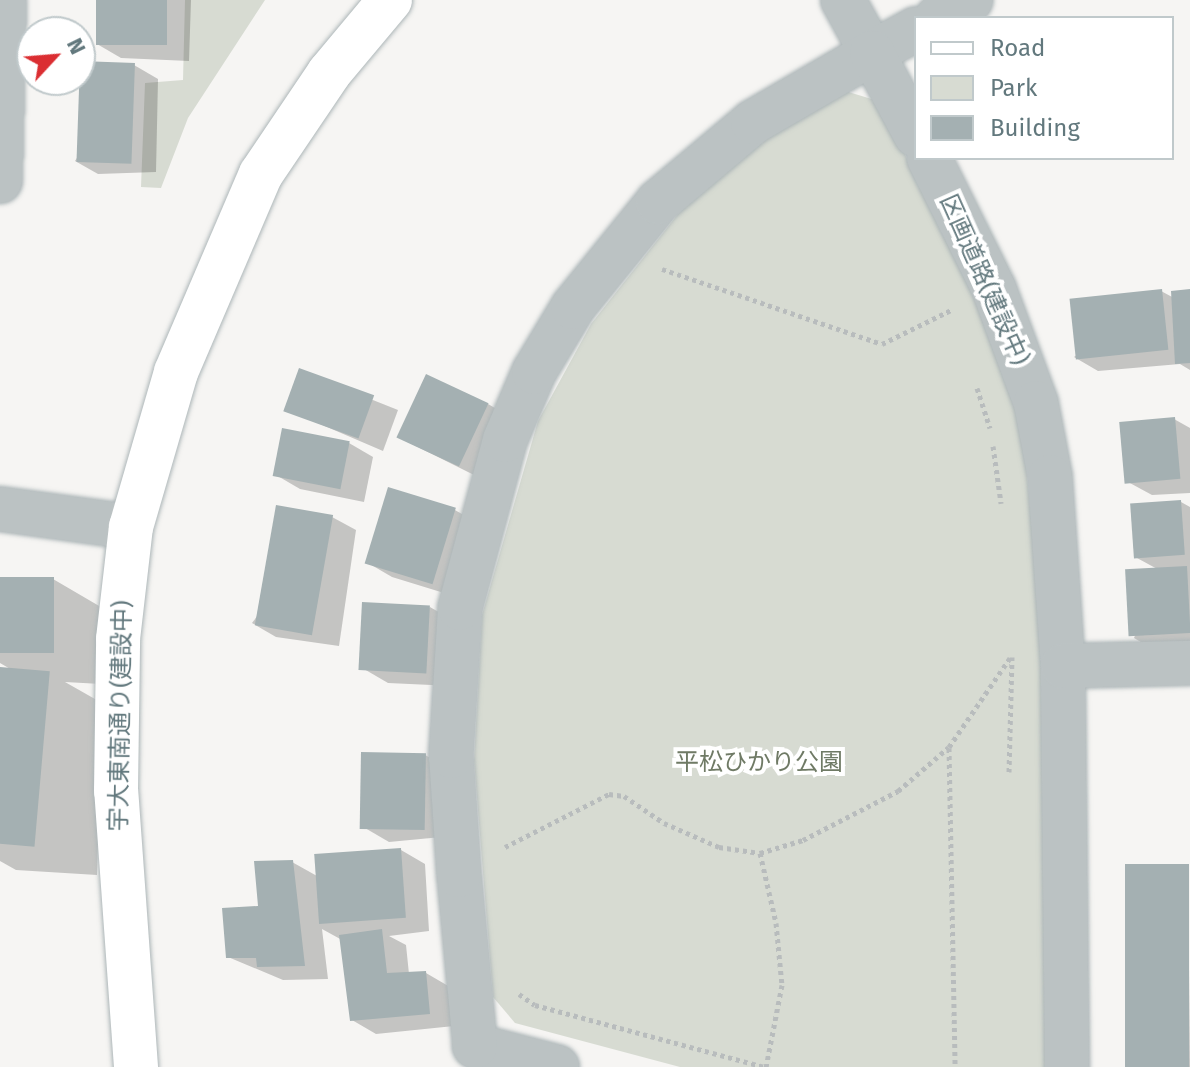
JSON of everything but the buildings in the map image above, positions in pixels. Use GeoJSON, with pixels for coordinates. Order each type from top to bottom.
{"type":"FeatureCollection","features":[{"type":"Feature","properties":{"kind":"street"},"geometry":{"type":"LineString","coordinates":[[0,181],[4,0]]}},
{"type":"Feature","properties":{"kind":"street","name":"宇大東南通り(建設中)"},"geometry":{"type":"LineString","coordinates":[[136,1067],[116,791],[118,639],[131,527],[176,372],[261,174],[329,73],[390,0]]}},
{"type":"Feature","properties":{"kind":"street"},"geometry":{"type":"LineString","coordinates":[[843,0],[914,131]]}},
{"type":"Feature","properties":{"kind":"street"},"geometry":{"type":"LineString","coordinates":[[941,16],[971,0]]}},
{"type":"Feature","properties":{"kind":"street"},"geometry":{"type":"LineString","coordinates":[[557,1067],[475,1046],[458,857],[451,742],[460,608],[505,440],[534,372],[573,307],[658,202],[753,122],[914,30]]}},
{"type":"Feature","properties":{"kind":"street","name":"区画道路(建設中)"},"geometry":{"type":"LineString","coordinates":[[930,160],[994,289],[1036,403],[1050,477],[1063,660],[1067,1067]]}},
{"type":"Feature","properties":{"kind":"street"},"geometry":{"type":"LineString","coordinates":[[0,509],[131,527]]}},
{"type":"Feature","properties":{"kind":"street"},"geometry":{"type":"LineString","coordinates":[[1063,660],[1190,663]]}},
{"type":"Feature","properties":{"kind":"path"},"geometry":{"type":"LineString","coordinates":[[628,239],[662,269],[882,344],[994,289]]}},
{"type":"Feature","properties":{"kind":"path"},"geometry":{"type":"LineString","coordinates":[[652,282],[668,262]]}},
{"type":"Feature","properties":{"kind":"path"},"geometry":{"type":"LineString","coordinates":[[942,298],[953,323]]}},
{"type":"Feature","properties":{"kind":"path"},"geometry":{"type":"LineString","coordinates":[[971,371],[990,431],[1002,508]]}},
{"type":"Feature","properties":{"kind":"path"},"geometry":{"type":"LineString","coordinates":[[1009,772],[1011,641]]}},
{"type":"Feature","properties":{"kind":"path"},"geometry":{"type":"LineString","coordinates":[[458,857],[495,852],[609,794],[624,796],[664,823],[719,847],[760,853],[853,819],[898,791],[949,747],[1012,655]]}},
{"type":"Feature","properties":{"kind":"path"},"geometry":{"type":"LineString","coordinates":[[1012,655],[1063,660]]}},
{"type":"Feature","properties":{"kind":"path"},"geometry":{"type":"LineString","coordinates":[[949,747],[955,1067]]}},
{"type":"Feature","properties":{"kind":"path"},"geometry":{"type":"LineString","coordinates":[[516,988],[535,1005],[765,1067],[782,985],[776,923],[760,853]]}},
{"type":"Feature","properties":{"kind":"green space"},"geometry":{"type":"Polygon","coordinates":[[[185,0],[265,0],[188,118],[161,188],[141,187],[145,83],[183,80],[185,0]]]}},
{"type":"Feature","properties":{"kind":"green space","name":"平松ひかり公園"},"geometry":{"type":"Polygon","coordinates":[[[842,90],[878,101],[966,276],[1015,409],[1026,465],[1040,611],[1050,1067],[680,1067],[515,1023],[493,997],[474,760],[482,615],[538,421],[591,324],[678,214],[735,158],[842,90]]]}}]}
